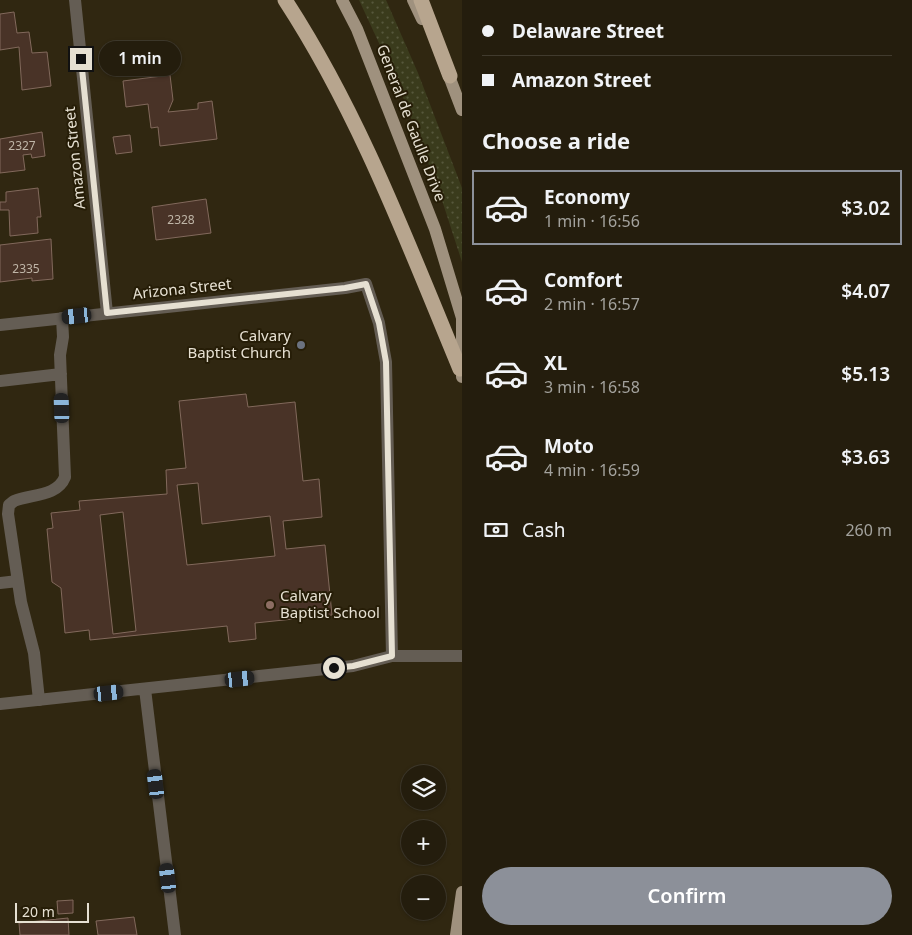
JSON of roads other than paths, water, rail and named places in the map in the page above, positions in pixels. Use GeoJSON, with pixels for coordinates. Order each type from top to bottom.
{"type":"FeatureCollection","features":[{"type":"Feature","properties":{"kind":"highway"},"geometry":{"type":"LineString","coordinates":[[285,0],[306,32],[382,180],[461,373]]}},
{"type":"Feature","properties":{"kind":"highway"},"geometry":{"type":"LineString","coordinates":[[421,0],[450,76]]}},
{"type":"Feature","properties":{"kind":"main road","name":"General de Gaulle Drive"},"geometry":{"type":"LineString","coordinates":[[342,0],[357,29],[436,230],[462,318],[461,373]]}},
{"type":"Feature","properties":{"kind":"main road"},"geometry":{"type":"LineString","coordinates":[[412,0],[450,76],[462,110]]}},
{"type":"Feature","properties":{"kind":"main road"},"geometry":{"type":"LineString","coordinates":[[456,935],[462,892]]}},
{"type":"Feature","properties":{"kind":"street","name":"Amazon Street"},"geometry":{"type":"LineString","coordinates":[[75,0],[107,313]]}},
{"type":"Feature","properties":{"kind":"street","name":"Arizona Street"},"geometry":{"type":"LineString","coordinates":[[0,324],[345,288],[366,284],[379,323],[386,362],[392,656]]}},
{"type":"Feature","properties":{"kind":"street"},"geometry":{"type":"LineString","coordinates":[[39,700],[34,653],[20,602],[8,514],[9,505],[23,498],[56,491],[62,486],[65,477],[61,374],[62,318]]}},
{"type":"Feature","properties":{"kind":"street"},"geometry":{"type":"LineString","coordinates":[[0,381],[61,374]]}},
{"type":"Feature","properties":{"kind":"street"},"geometry":{"type":"LineString","coordinates":[[0,583],[18,581]]}},
{"type":"Feature","properties":{"kind":"street"},"geometry":{"type":"LineString","coordinates":[[0,704],[145,690],[353,666],[392,656],[462,656]]}},
{"type":"Feature","properties":{"kind":"street"},"geometry":{"type":"LineString","coordinates":[[145,690],[174,935]]}},
{"type":"Feature","properties":{"kind":"place","name":"Calvary Baptist Church"},"geometry":{"type":"Point","coordinates":[301,345]}},
{"type":"Feature","properties":{"kind":"place","name":"Calvary Baptist School"},"geometry":{"type":"Point","coordinates":[270,605]}}]}
